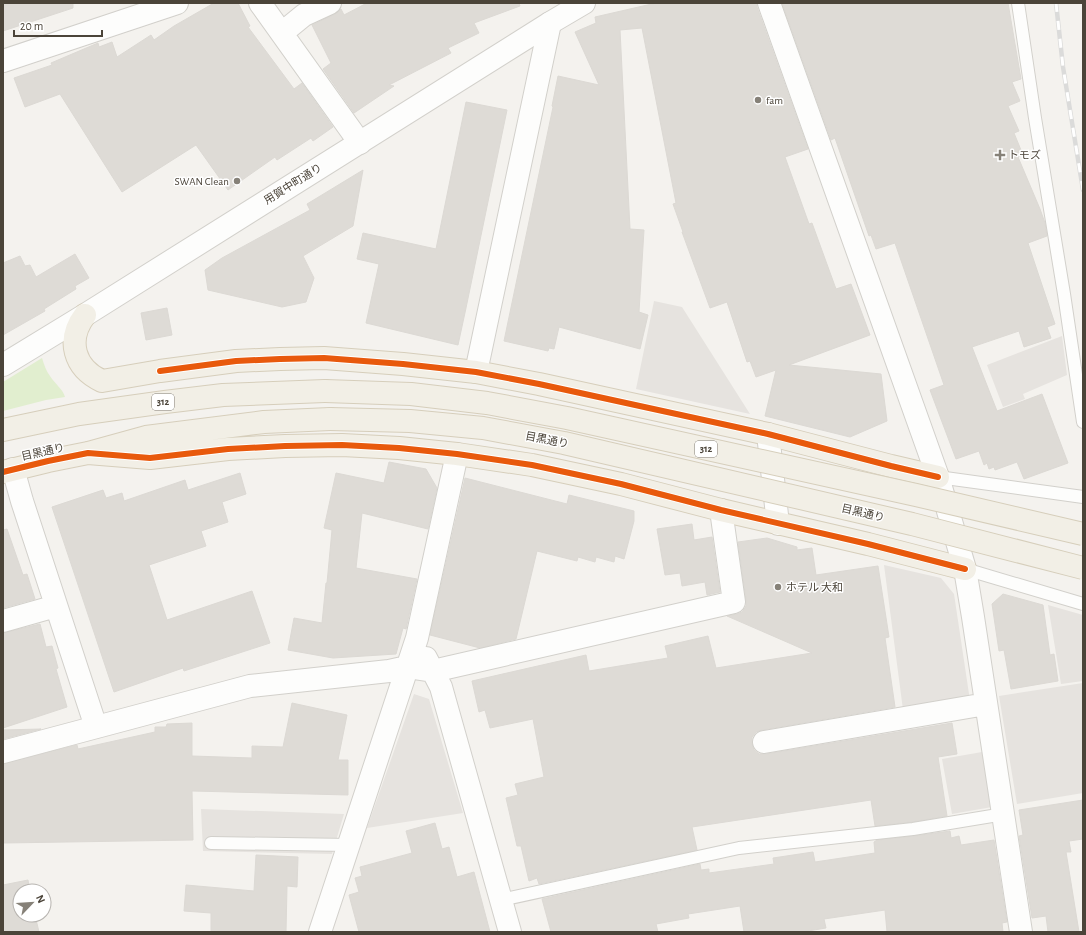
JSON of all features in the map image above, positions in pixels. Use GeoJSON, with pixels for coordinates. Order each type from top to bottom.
{"type":"FeatureCollection","features":[{"type":"Feature","properties":{"kind":"main road"},"geometry":{"type":"LineString","coordinates":[[85,315],[79,323],[75,344],[76,355],[81,365],[88,373],[102,381],[132,389],[165,402]]}},
{"type":"Feature","properties":{"kind":"main road"},"geometry":{"type":"LineString","coordinates":[[102,381],[160,371],[236,361],[280,358],[324,358],[403,364],[476,372],[768,434],[938,477]]}},
{"type":"Feature","properties":{"kind":"main road"},"geometry":{"type":"LineString","coordinates":[[108,409],[132,389],[160,371]]}},
{"type":"Feature","properties":{"kind":"main road","name":"312"},"geometry":{"type":"LineString","coordinates":[[3,430],[108,409],[224,395],[325,391],[411,394],[488,403],[568,418],[1083,534]]}},
{"type":"Feature","properties":{"kind":"main road","name":"目黒通り"},"geometry":{"type":"LineString","coordinates":[[8,471],[88,453],[146,437],[264,422],[330,419],[410,421],[483,428],[564,443],[912,524],[1083,568]]}},
{"type":"Feature","properties":{"kind":"main road"},"geometry":{"type":"LineString","coordinates":[[88,453],[150,458],[228,449],[342,445],[400,448],[457,454],[532,465],[621,484],[721,510],[868,544],[965,569]]}},
{"type":"Feature","properties":{"kind":"street"},"geometry":{"type":"LineString","coordinates":[[3,61],[178,3]]}},
{"type":"Feature","properties":{"kind":"street"},"geometry":{"type":"LineString","coordinates":[[260,3],[360,143]]}},
{"type":"Feature","properties":{"kind":"street"},"geometry":{"type":"LineString","coordinates":[[282,33],[304,15],[330,3]]}},
{"type":"Feature","properties":{"kind":"street","name":"用賀中町通り"},"geometry":{"type":"LineString","coordinates":[[3,365],[584,3]]}},
{"type":"Feature","properties":{"kind":"street"},"geometry":{"type":"LineString","coordinates":[[769,3],[938,477],[965,569],[1021,932]]}},
{"type":"Feature","properties":{"kind":"street"},"geometry":{"type":"LineString","coordinates":[[476,372],[550,23]]}},
{"type":"Feature","properties":{"kind":"street"},"geometry":{"type":"LineString","coordinates":[[768,434],[778,524]]}},
{"type":"Feature","properties":{"kind":"street"},"geometry":{"type":"LineString","coordinates":[[320,932],[417,638],[457,454]]}},
{"type":"Feature","properties":{"kind":"street"},"geometry":{"type":"LineString","coordinates":[[8,471],[22,501],[96,727]]}},
{"type":"Feature","properties":{"kind":"street"},"geometry":{"type":"LineString","coordinates":[[3,752],[250,686],[389,671],[408,667],[433,671],[734,602],[721,510]]}},
{"type":"Feature","properties":{"kind":"street"},"geometry":{"type":"LineString","coordinates":[[3,621],[56,606]]}},
{"type":"Feature","properties":{"kind":"street"},"geometry":{"type":"LineString","coordinates":[[417,638],[441,687],[510,932]]}},
{"type":"Feature","properties":{"kind":"street"},"geometry":{"type":"LineString","coordinates":[[764,742],[986,704]]}},
{"type":"Feature","properties":{"kind":"lane"},"geometry":{"type":"LineString","coordinates":[[1018,3],[1083,422]]}},
{"type":"Feature","properties":{"kind":"lane"},"geometry":{"type":"LineString","coordinates":[[938,477],[1083,497]]}},
{"type":"Feature","properties":{"kind":"lane"},"geometry":{"type":"LineString","coordinates":[[965,569],[1083,604]]}},
{"type":"Feature","properties":{"kind":"lane"},"geometry":{"type":"LineString","coordinates":[[501,900],[739,848],[913,828],[1004,814]]}},
{"type":"Feature","properties":{"kind":"lane"},"geometry":{"type":"LineString","coordinates":[[211,843],[348,845]]}},
{"type":"Feature","properties":{"kind":"green space"},"geometry":{"type":"Polygon","coordinates":[[[42,358],[49,374],[65,397],[46,400],[3,411],[3,382],[42,358]]]}},
{"type":"Feature","properties":{"kind":"shaded area"},"geometry":{"type":"Polygon","coordinates":[[[654,301],[682,307],[750,414],[636,389],[654,301]]]}},
{"type":"Feature","properties":{"kind":"shaded area"},"geometry":{"type":"Polygon","coordinates":[[[1062,336],[1067,375],[1023,394],[1025,399],[1003,407],[987,365],[1062,336]]]}},
{"type":"Feature","properties":{"kind":"shaded area"},"geometry":{"type":"Polygon","coordinates":[[[884,565],[941,578],[954,594],[972,714],[905,725],[884,565]]]}},
{"type":"Feature","properties":{"kind":"shaded area"},"geometry":{"type":"Polygon","coordinates":[[[1048,605],[1083,615],[1083,681],[1061,684],[1048,605]]]}},
{"type":"Feature","properties":{"kind":"shaded area"},"geometry":{"type":"Polygon","coordinates":[[[1083,683],[1083,793],[1017,804],[999,696],[1083,683]]]}},
{"type":"Feature","properties":{"kind":"shaded area"},"geometry":{"type":"Polygon","coordinates":[[[414,694],[429,699],[463,813],[367,828],[414,694]]]}},
{"type":"Feature","properties":{"kind":"shaded area"},"geometry":{"type":"Polygon","coordinates":[[[982,752],[992,807],[952,814],[942,759],[982,752]]]}},
{"type":"Feature","properties":{"kind":"shaded area"},"geometry":{"type":"Polygon","coordinates":[[[201,809],[344,814],[332,854],[203,851],[201,809]]]}},
{"type":"Feature","properties":{"kind":"building"},"geometry":{"type":"Polygon","coordinates":[[[3,3],[73,3],[73,8],[3,31],[3,3]]]}},
{"type":"Feature","properties":{"kind":"building"},"geometry":{"type":"Polygon","coordinates":[[[214,3],[238,3],[250,26],[248,27],[294,89],[302,83],[333,127],[313,141],[311,138],[277,160],[275,157],[228,190],[196,145],[122,192],[60,94],[25,107],[14,78],[52,65],[51,63],[98,43],[99,47],[112,42],[117,57],[151,35],[154,40],[174,26],[214,3]]]}},
{"type":"Feature","properties":{"kind":"building"},"geometry":{"type":"Polygon","coordinates":[[[367,3],[519,3],[520,6],[474,23],[479,33],[448,48],[451,53],[389,85],[394,86],[354,113],[323,69],[331,63],[312,25],[335,14],[341,9],[344,15],[367,3]]]}},
{"type":"Feature","properties":{"kind":"building"},"geometry":{"type":"Polygon","coordinates":[[[656,3],[757,3],[757,7],[808,149],[785,157],[809,224],[812,223],[836,289],[851,284],[870,335],[789,365],[881,374],[887,421],[850,437],[765,416],[776,370],[756,377],[750,361],[747,362],[727,302],[710,308],[673,204],[676,203],[642,28],[620,30],[630,229],[644,230],[639,312],[648,315],[640,349],[559,327],[554,349],[549,348],[548,351],[504,341],[553,107],[558,76],[599,85],[575,32],[596,23],[595,17],[656,3]]]}},
{"type":"Feature","properties":{"kind":"building"},"geometry":{"type":"Polygon","coordinates":[[[782,3],[1008,3],[1021,79],[1012,82],[1020,101],[1008,106],[1019,131],[1014,133],[1023,155],[1018,157],[1040,209],[1045,223],[1047,236],[1028,243],[1055,324],[1047,327],[1051,338],[1024,347],[1019,331],[972,347],[997,411],[1042,394],[1068,463],[1024,479],[1017,462],[995,470],[994,467],[989,469],[987,463],[984,465],[979,451],[956,459],[930,390],[944,385],[895,243],[876,249],[871,235],[869,236],[835,138],[831,140],[782,3]]]}},
{"type":"Feature","properties":{"kind":"building"},"geometry":{"type":"Polygon","coordinates":[[[466,102],[507,110],[458,345],[366,323],[379,264],[357,259],[363,233],[436,249],[466,102]]]}},
{"type":"Feature","properties":{"kind":"building"},"geometry":{"type":"Polygon","coordinates":[[[363,170],[353,226],[303,256],[314,278],[306,302],[282,307],[208,290],[205,270],[222,258],[310,210],[307,204],[363,170]]]}},
{"type":"Feature","properties":{"kind":"building"},"geometry":{"type":"Polygon","coordinates":[[[75,254],[89,278],[75,286],[76,289],[44,309],[45,311],[3,335],[3,263],[20,256],[25,266],[30,265],[36,277],[75,254]]]}},
{"type":"Feature","properties":{"kind":"building"},"geometry":{"type":"Polygon","coordinates":[[[167,308],[172,335],[146,340],[141,313],[167,308]]]}},
{"type":"Feature","properties":{"kind":"building"},"geometry":{"type":"Polygon","coordinates":[[[389,462],[426,469],[437,488],[428,529],[362,513],[356,568],[417,579],[406,629],[403,628],[396,654],[333,658],[288,650],[294,618],[322,623],[332,530],[324,528],[336,473],[384,483],[389,462]]]}},
{"type":"Feature","properties":{"kind":"building"},"geometry":{"type":"Polygon","coordinates":[[[240,473],[246,494],[222,502],[228,522],[201,531],[206,546],[149,565],[167,620],[252,591],[270,643],[184,671],[183,668],[114,692],[52,507],[103,490],[106,498],[122,493],[124,501],[185,480],[188,490],[240,473]]]}},
{"type":"Feature","properties":{"kind":"building"},"geometry":{"type":"Polygon","coordinates":[[[465,478],[567,504],[569,495],[634,511],[634,521],[624,559],[615,556],[614,562],[596,557],[595,562],[578,557],[577,561],[537,551],[516,639],[480,648],[430,635],[465,478]]]}},
{"type":"Feature","properties":{"kind":"building"},"geometry":{"type":"Polygon","coordinates":[[[692,524],[694,540],[712,537],[720,592],[707,595],[705,582],[682,586],[680,573],[665,575],[657,529],[692,524]]]}},
{"type":"Feature","properties":{"kind":"building"},"geometry":{"type":"Polygon","coordinates":[[[7,529],[23,575],[27,574],[35,599],[3,608],[3,530],[7,529]]]}},
{"type":"Feature","properties":{"kind":"building"},"geometry":{"type":"Polygon","coordinates":[[[767,538],[797,547],[797,550],[812,548],[816,575],[878,566],[889,637],[885,638],[895,707],[762,730],[756,732],[752,737],[754,750],[759,754],[766,754],[952,723],[957,754],[938,757],[947,816],[875,826],[871,800],[692,827],[697,850],[539,884],[537,878],[529,881],[521,846],[517,846],[506,798],[518,795],[515,784],[544,777],[533,719],[490,728],[485,710],[479,712],[472,681],[586,655],[589,671],[668,658],[665,646],[708,636],[716,668],[812,653],[727,616],[742,612],[746,606],[738,542],[767,538]]]}},
{"type":"Feature","properties":{"kind":"building"},"geometry":{"type":"Polygon","coordinates":[[[1003,594],[1043,605],[1050,655],[1054,654],[1058,681],[1011,689],[1004,650],[999,651],[992,604],[1003,594]]]}},
{"type":"Feature","properties":{"kind":"building"},"geometry":{"type":"Polygon","coordinates":[[[40,624],[46,647],[52,646],[58,668],[56,669],[67,707],[3,728],[3,633],[40,624]]]}},
{"type":"Feature","properties":{"kind":"building"},"geometry":{"type":"Polygon","coordinates":[[[292,703],[347,715],[338,760],[348,760],[348,795],[192,791],[193,840],[3,843],[3,764],[77,745],[78,749],[155,732],[155,727],[166,727],[167,724],[192,723],[192,756],[252,758],[252,746],[283,747],[292,703]]]}},
{"type":"Feature","properties":{"kind":"building"},"geometry":{"type":"Polygon","coordinates":[[[41,729],[3,739],[3,730],[41,729]]]}},
{"type":"Feature","properties":{"kind":"building"},"geometry":{"type":"Polygon","coordinates":[[[1083,800],[1083,839],[1069,841],[1071,852],[1066,852],[1079,932],[1048,932],[1046,916],[1032,918],[1019,836],[1023,835],[1019,810],[1083,800]]]}},
{"type":"Feature","properties":{"kind":"building"},"geometry":{"type":"Polygon","coordinates":[[[435,823],[442,849],[449,847],[457,877],[474,872],[490,932],[359,932],[349,895],[359,892],[355,878],[362,876],[360,867],[412,853],[406,831],[435,823]]]}},
{"type":"Feature","properties":{"kind":"building"},"geometry":{"type":"Polygon","coordinates":[[[950,831],[951,838],[959,836],[961,845],[994,840],[1007,922],[1002,923],[1003,932],[887,932],[885,910],[824,919],[826,928],[802,932],[744,932],[740,906],[688,914],[689,918],[656,924],[658,932],[551,932],[542,899],[700,864],[701,870],[709,869],[709,873],[774,864],[773,858],[813,852],[815,862],[875,853],[874,842],[877,840],[950,831]]]}},
{"type":"Feature","properties":{"kind":"building"},"geometry":{"type":"Polygon","coordinates":[[[256,855],[298,857],[297,887],[287,886],[286,932],[211,932],[211,913],[184,911],[186,885],[254,891],[256,855]]]}},
{"type":"Feature","properties":{"kind":"building"},"geometry":{"type":"Polygon","coordinates":[[[28,880],[29,883],[13,883],[28,880]]]}},
{"type":"Feature","properties":{"kind":"building"},"geometry":{"type":"Polygon","coordinates":[[[12,883],[12,923],[37,923],[39,932],[3,932],[3,885],[12,883]]]}},
{"type":"Feature","properties":{"kind":"railway"},"geometry":{"type":"LineString","coordinates":[[1056,3],[1063,67],[1083,190]]}},
{"type":"Feature","properties":{"kind":"cycle path"},"geometry":{"type":"LineString","coordinates":[[160,371],[236,361],[324,358],[403,364],[476,372],[539,384],[768,434],[938,477]]}},
{"type":"Feature","properties":{"kind":"cycle path"},"geometry":{"type":"LineString","coordinates":[[3,472],[88,453],[150,458],[228,449],[285,446],[342,445],[399,448],[457,454],[532,465],[621,484],[721,510],[868,544],[965,569]]}},
{"type":"Feature","properties":{"kind":"place","name":"fam"},"geometry":{"type":"Point","coordinates":[758,100]}},
{"type":"Feature","properties":{"kind":"place","name":"トモズ"},"geometry":{"type":"Point","coordinates":[1000,155]}},
{"type":"Feature","properties":{"kind":"place","name":"SWAN Clean"},"geometry":{"type":"Point","coordinates":[237,181]}},
{"type":"Feature","properties":{"kind":"place","name":"ホテル 大和"},"geometry":{"type":"Point","coordinates":[778,587]}}]}
